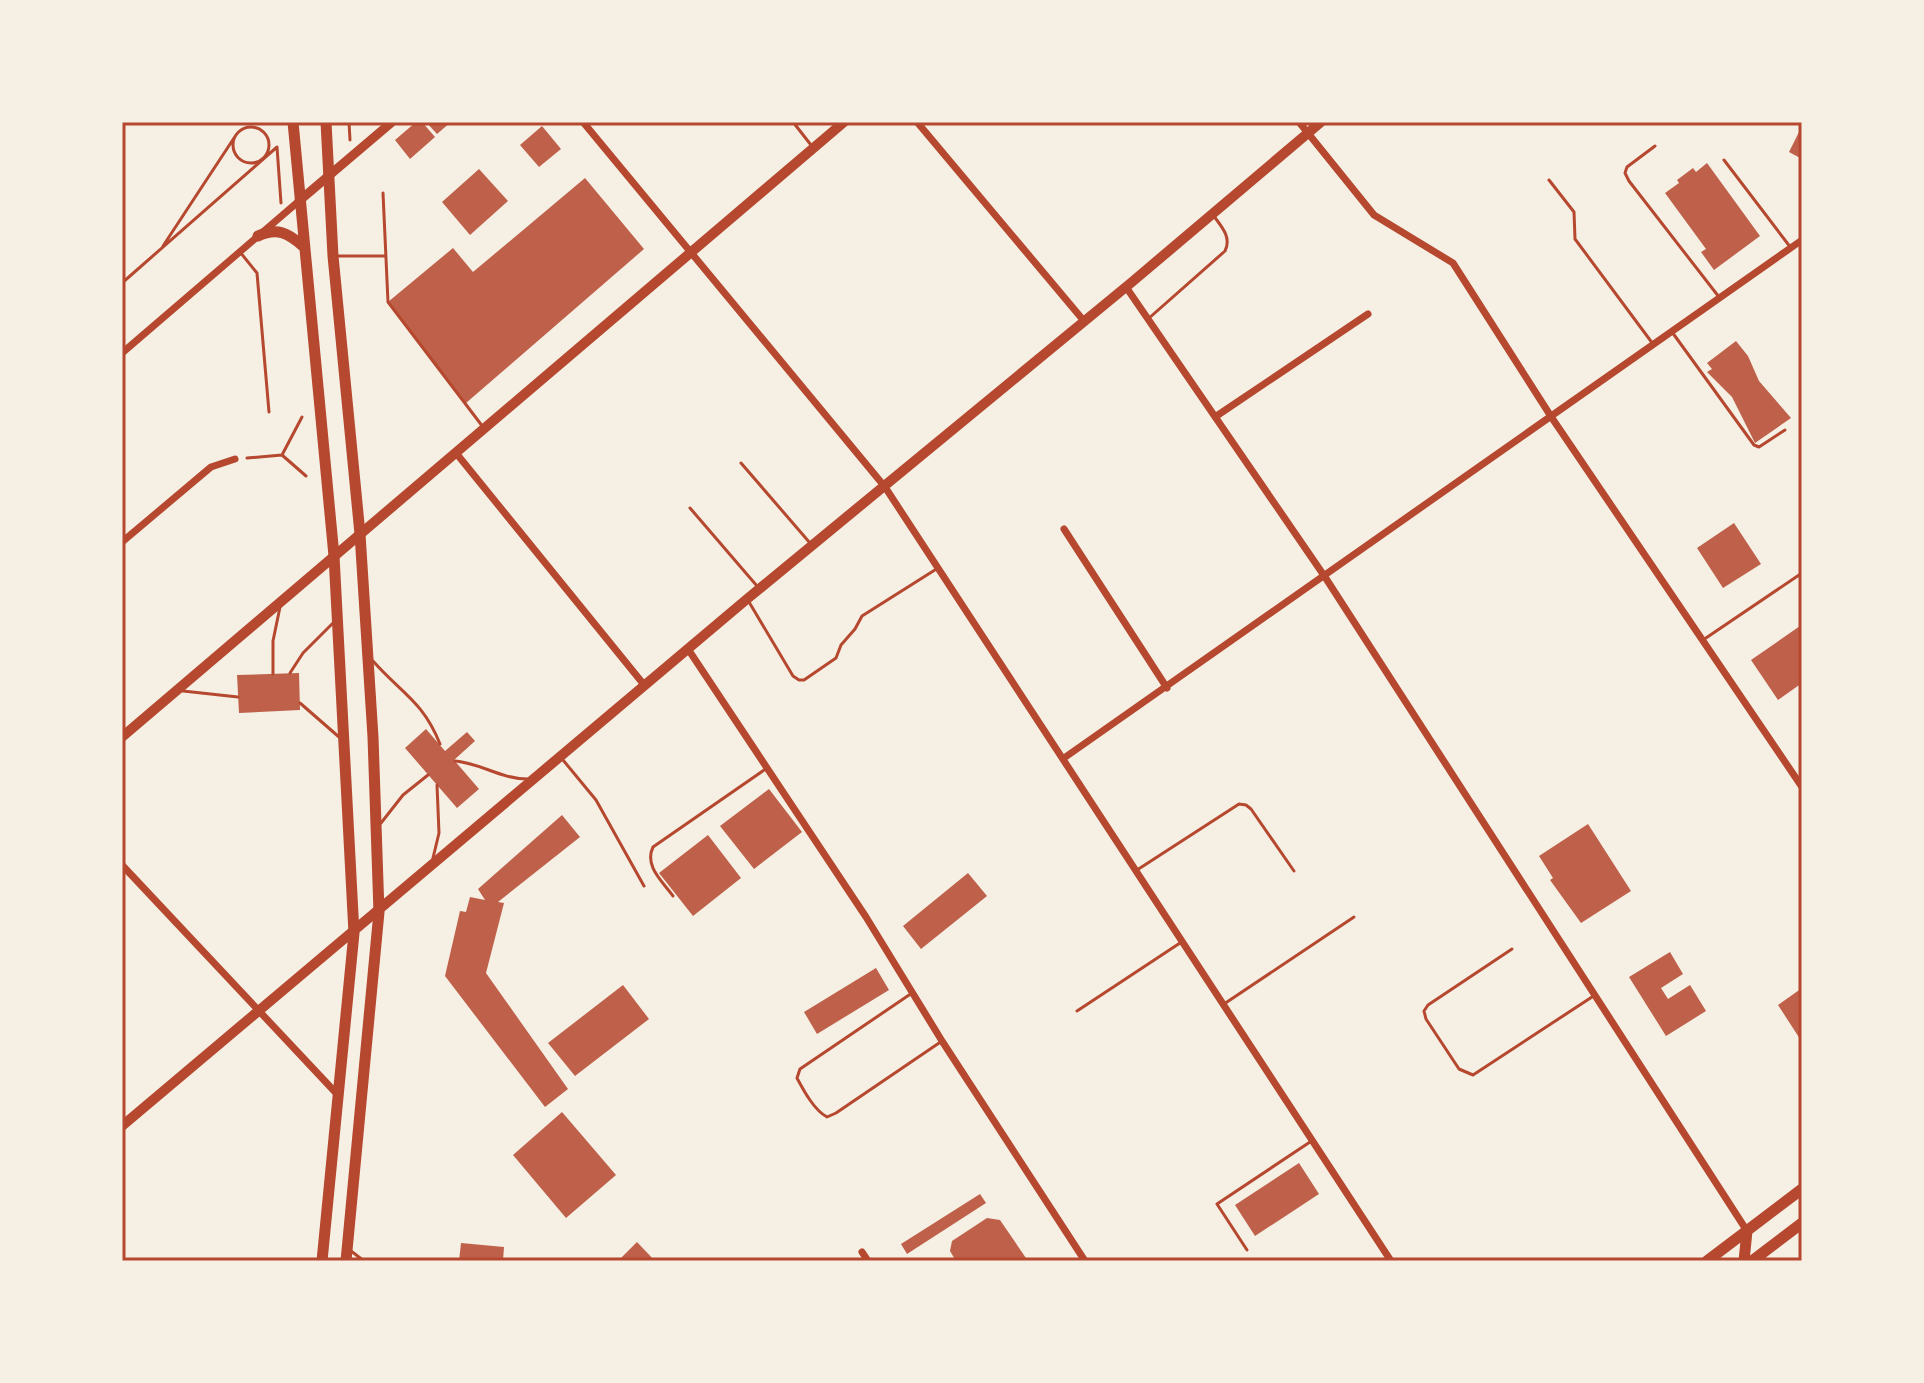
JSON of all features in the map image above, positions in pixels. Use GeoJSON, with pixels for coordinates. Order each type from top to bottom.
{"type":"FeatureCollection","features":[{"type":"Feature","properties":{"kind":"main road"},"geometry":{"type":"LineString","coordinates":[[293,122],[334,556],[354,933],[322,1261]]}},
{"type":"Feature","properties":{"kind":"main road"},"geometry":{"type":"LineString","coordinates":[[326,122],[333,256],[360,534],[379,912],[346,1255]]}},
{"type":"Feature","properties":{"kind":"main road"},"geometry":{"type":"LineString","coordinates":[[122,737],[844,122]]}},
{"type":"Feature","properties":{"kind":"main road"},"geometry":{"type":"LineString","coordinates":[[122,1126],[747,599],[1321,122]]}},
{"type":"Feature","properties":{"kind":"main road"},"geometry":{"type":"LineString","coordinates":[[258,236],[270,231],[282,231],[303,246]]}},
{"type":"Feature","properties":{"kind":"main road"},"geometry":{"type":"LineString","coordinates":[[1707,1261],[1802,1189]]}},
{"type":"Feature","properties":{"kind":"main road"},"geometry":{"type":"LineString","coordinates":[[1752,1261],[1802,1223]]}},
{"type":"Feature","properties":{"kind":"main road"},"geometry":{"type":"LineString","coordinates":[[1744,1261],[1747,1231]]}},
{"type":"Feature","properties":{"kind":"street"},"geometry":{"type":"LineString","coordinates":[[122,353],[392,122]]}},
{"type":"Feature","properties":{"kind":"street"},"geometry":{"type":"LineString","coordinates":[[583,122],[885,487],[1391,1261]]}},
{"type":"Feature","properties":{"kind":"street"},"geometry":{"type":"LineString","coordinates":[[917,122],[1084,321]]}},
{"type":"Feature","properties":{"kind":"street"},"geometry":{"type":"LineString","coordinates":[[1299,122],[1374,215],[1453,263],[1552,418],[1802,787]]}},
{"type":"Feature","properties":{"kind":"street"},"geometry":{"type":"LineString","coordinates":[[1064,758],[1802,240]]}},
{"type":"Feature","properties":{"kind":"street"},"geometry":{"type":"LineString","coordinates":[[1126,287],[1325,577],[1747,1231]]}},
{"type":"Feature","properties":{"kind":"street"},"geometry":{"type":"LineString","coordinates":[[1215,417],[1368,314]]}},
{"type":"Feature","properties":{"kind":"street"},"geometry":{"type":"LineString","coordinates":[[456,453],[645,686]]}},
{"type":"Feature","properties":{"kind":"street"},"geometry":{"type":"LineString","coordinates":[[122,542],[211,467],[235,459]]}},
{"type":"Feature","properties":{"kind":"street"},"geometry":{"type":"LineString","coordinates":[[1064,529],[1167,688]]}},
{"type":"Feature","properties":{"kind":"street"},"geometry":{"type":"LineString","coordinates":[[688,649],[866,917],[942,1041],[1085,1261]]}},
{"type":"Feature","properties":{"kind":"street"},"geometry":{"type":"LineString","coordinates":[[122,865],[337,1094]]}},
{"type":"Feature","properties":{"kind":"street"},"geometry":{"type":"LineString","coordinates":[[862,1252],[868,1261]]}},
{"type":"Feature","properties":{"kind":"lane"},"geometry":{"type":"LineString","coordinates":[[793,122],[814,148]]}},
{"type":"Feature","properties":{"kind":"lane"},"geometry":{"type":"LineString","coordinates":[[1655,146],[1627,167],[1625,173],[1720,298]]}},
{"type":"Feature","properties":{"kind":"lane"},"geometry":{"type":"LineString","coordinates":[[1724,160],[1791,248]]}},
{"type":"Feature","properties":{"kind":"lane"},"geometry":{"type":"LineString","coordinates":[[1549,180],[1574,212],[1575,239],[1653,345]]}},
{"type":"Feature","properties":{"kind":"lane"},"geometry":{"type":"LineString","coordinates":[[383,193],[388,302],[486,430]]}},
{"type":"Feature","properties":{"kind":"lane"},"geometry":{"type":"LineString","coordinates":[[1148,319],[1225,251],[1228,240],[1213,214]]}},
{"type":"Feature","properties":{"kind":"lane"},"geometry":{"type":"LineString","coordinates":[[240,252],[257,273],[269,412]]}},
{"type":"Feature","properties":{"kind":"lane"},"geometry":{"type":"LineString","coordinates":[[333,256],[385,256]]}},
{"type":"Feature","properties":{"kind":"lane"},"geometry":{"type":"LineString","coordinates":[[1672,332],[1754,445],[1759,447],[1785,430]]}},
{"type":"Feature","properties":{"kind":"lane"},"geometry":{"type":"LineString","coordinates":[[741,463],[812,546]]}},
{"type":"Feature","properties":{"kind":"lane"},"geometry":{"type":"LineString","coordinates":[[690,508],[760,589]]}},
{"type":"Feature","properties":{"kind":"lane"},"geometry":{"type":"LineString","coordinates":[[747,599],[793,676],[804,680],[836,658],[841,645],[862,616],[938,568]]}},
{"type":"Feature","properties":{"kind":"lane"},"geometry":{"type":"LineString","coordinates":[[1703,640],[1802,573]]}},
{"type":"Feature","properties":{"kind":"lane"},"geometry":{"type":"LineString","coordinates":[[273,674],[273,641],[282,599]]}},
{"type":"Feature","properties":{"kind":"lane"},"geometry":{"type":"LineString","coordinates":[[290,673],[303,653],[337,620]]}},
{"type":"Feature","properties":{"kind":"lane"},"geometry":{"type":"LineString","coordinates":[[367,651],[382,671],[422,710],[440,744]]}},
{"type":"Feature","properties":{"kind":"lane"},"geometry":{"type":"LineString","coordinates":[[178,691],[238,697]]}},
{"type":"Feature","properties":{"kind":"lane"},"geometry":{"type":"LineString","coordinates":[[300,703],[344,741]]}},
{"type":"Feature","properties":{"kind":"lane"},"geometry":{"type":"LineString","coordinates":[[560,757],[596,800],[644,886]]}},
{"type":"Feature","properties":{"kind":"lane"},"geometry":{"type":"LineString","coordinates":[[455,761],[478,766],[502,777],[536,778]]}},
{"type":"Feature","properties":{"kind":"lane"},"geometry":{"type":"LineString","coordinates":[[673,896],[650,864],[649,855],[653,847],[767,768]]}},
{"type":"Feature","properties":{"kind":"lane"},"geometry":{"type":"LineString","coordinates":[[376,829],[403,795],[428,775]]}},
{"type":"Feature","properties":{"kind":"lane"},"geometry":{"type":"LineString","coordinates":[[426,872],[437,847],[439,833],[437,785]]}},
{"type":"Feature","properties":{"kind":"lane"},"geometry":{"type":"LineString","coordinates":[[1137,870],[1239,804],[1251,809],[1294,871]]}},
{"type":"Feature","properties":{"kind":"lane"},"geometry":{"type":"LineString","coordinates":[[1224,1004],[1354,917]]}},
{"type":"Feature","properties":{"kind":"lane"},"geometry":{"type":"LineString","coordinates":[[1077,1011],[1183,941]]}},
{"type":"Feature","properties":{"kind":"lane"},"geometry":{"type":"LineString","coordinates":[[1512,949],[1428,1005],[1424,1011],[1426,1019],[1459,1069],[1473,1075],[1595,995]]}},
{"type":"Feature","properties":{"kind":"lane"},"geometry":{"type":"LineString","coordinates":[[912,993],[800,1069],[797,1078],[800,1083],[820,1113],[827,1117],[942,1041]]}},
{"type":"Feature","properties":{"kind":"lane"},"geometry":{"type":"LineString","coordinates":[[1247,1250],[1217,1204],[1313,1140]]}},
{"type":"Feature","properties":{"kind":"lane"},"geometry":{"type":"LineString","coordinates":[[346,1255],[364,1261]]}},
{"type":"Feature","properties":{"kind":"path"},"geometry":{"type":"LineString","coordinates":[[161,249],[236,135],[246,128],[263,132],[269,143],[263,159],[252,163],[241,160],[234,151],[236,135]]}},
{"type":"Feature","properties":{"kind":"path"},"geometry":{"type":"LineString","coordinates":[[122,283],[277,147]]}},
{"type":"Feature","properties":{"kind":"path"},"geometry":{"type":"LineString","coordinates":[[282,455],[302,417]]}},
{"type":"Feature","properties":{"kind":"path"},"geometry":{"type":"LineString","coordinates":[[235,459],[282,455],[306,476]]}},
{"type":"Feature","properties":{"kind":"building"},"geometry":{"type":"Polygon","coordinates":[[[416,122],[422,122],[435,137],[410,159],[395,140],[416,122]]]}},
{"type":"Feature","properties":{"kind":"building"},"geometry":{"type":"Polygon","coordinates":[[[426,122],[451,122],[437,134],[426,122]]]}},
{"type":"Feature","properties":{"kind":"building"},"geometry":{"type":"Polygon","coordinates":[[[542,126],[561,149],[539,167],[520,145],[542,126]]]}},
{"type":"Feature","properties":{"kind":"building"},"geometry":{"type":"Polygon","coordinates":[[[1802,126],[1802,159],[1789,152],[1802,126]]]}},
{"type":"Feature","properties":{"kind":"building"},"geometry":{"type":"Polygon","coordinates":[[[1707,163],[1760,236],[1714,270],[1701,252],[1706,249],[1665,193],[1693,168],[1696,172],[1707,163]]]}},
{"type":"Feature","properties":{"kind":"building"},"geometry":{"type":"Polygon","coordinates":[[[479,169],[508,201],[470,235],[442,202],[479,169]]]}},
{"type":"Feature","properties":{"kind":"building"},"geometry":{"type":"Polygon","coordinates":[[[585,178],[644,249],[466,403],[388,302],[453,248],[473,272],[585,178]]]}},
{"type":"Feature","properties":{"kind":"building"},"geometry":{"type":"Polygon","coordinates":[[[1736,341],[1748,356],[1759,381],[1791,418],[1755,443],[1732,397],[1707,372],[1712,369],[1707,363],[1736,341]]]}},
{"type":"Feature","properties":{"kind":"building"},"geometry":{"type":"Polygon","coordinates":[[[1734,523],[1761,564],[1723,588],[1697,548],[1734,523]]]}},
{"type":"Feature","properties":{"kind":"building"},"geometry":{"type":"Polygon","coordinates":[[[1800,626],[1802,683],[1778,700],[1751,660],[1800,626]]]}},
{"type":"Feature","properties":{"kind":"building"},"geometry":{"type":"Polygon","coordinates":[[[299,673],[300,710],[239,713],[237,675],[299,673]]]}},
{"type":"Feature","properties":{"kind":"building"},"geometry":{"type":"Polygon","coordinates":[[[426,729],[445,751],[467,732],[475,741],[454,760],[479,789],[457,808],[405,748],[426,729]]]}},
{"type":"Feature","properties":{"kind":"building"},"geometry":{"type":"Polygon","coordinates":[[[769,789],[802,832],[754,869],[720,826],[769,789]]]}},
{"type":"Feature","properties":{"kind":"building"},"geometry":{"type":"Polygon","coordinates":[[[562,815],[580,837],[498,902],[504,903],[486,973],[568,1089],[545,1107],[445,976],[460,911],[466,912],[470,897],[485,900],[478,889],[562,815]]]}},
{"type":"Feature","properties":{"kind":"building"},"geometry":{"type":"Polygon","coordinates":[[[1588,824],[1631,891],[1581,923],[1550,880],[1553,878],[1539,856],[1588,824]]]}},
{"type":"Feature","properties":{"kind":"building"},"geometry":{"type":"Polygon","coordinates":[[[708,835],[741,878],[693,916],[659,873],[708,835]]]}},
{"type":"Feature","properties":{"kind":"building"},"geometry":{"type":"Polygon","coordinates":[[[968,873],[987,896],[921,949],[903,926],[968,873]]]}},
{"type":"Feature","properties":{"kind":"building"},"geometry":{"type":"Polygon","coordinates":[[[1670,952],[1683,974],[1661,988],[1668,999],[1690,985],[1706,1011],[1666,1036],[1629,977],[1670,952]]]}},
{"type":"Feature","properties":{"kind":"building"},"geometry":{"type":"Polygon","coordinates":[[[876,968],[889,990],[817,1034],[804,1012],[876,968]]]}},
{"type":"Feature","properties":{"kind":"building"},"geometry":{"type":"Polygon","coordinates":[[[623,985],[649,1019],[575,1076],[548,1043],[623,985]]]}},
{"type":"Feature","properties":{"kind":"building"},"geometry":{"type":"Polygon","coordinates":[[[1802,988],[1802,1042],[1778,1005],[1802,988]]]}},
{"type":"Feature","properties":{"kind":"building"},"geometry":{"type":"Polygon","coordinates":[[[562,1112],[616,1175],[566,1218],[513,1155],[562,1112]]]}},
{"type":"Feature","properties":{"kind":"building"},"geometry":{"type":"Polygon","coordinates":[[[1299,1163],[1319,1194],[1255,1236],[1235,1205],[1299,1163]]]}},
{"type":"Feature","properties":{"kind":"building"},"geometry":{"type":"Polygon","coordinates":[[[980,1194],[986,1203],[907,1254],[901,1244],[980,1194]]]}},
{"type":"Feature","properties":{"kind":"building"},"geometry":{"type":"Polygon","coordinates":[[[987,1218],[1000,1220],[1028,1261],[956,1261],[950,1251],[952,1241],[987,1218]]]}},
{"type":"Feature","properties":{"kind":"building"},"geometry":{"type":"Polygon","coordinates":[[[637,1242],[655,1261],[618,1261],[637,1242]]]}},
{"type":"Feature","properties":{"kind":"building"},"geometry":{"type":"Polygon","coordinates":[[[461,1243],[504,1247],[503,1261],[459,1261],[461,1243]]]}}]}
